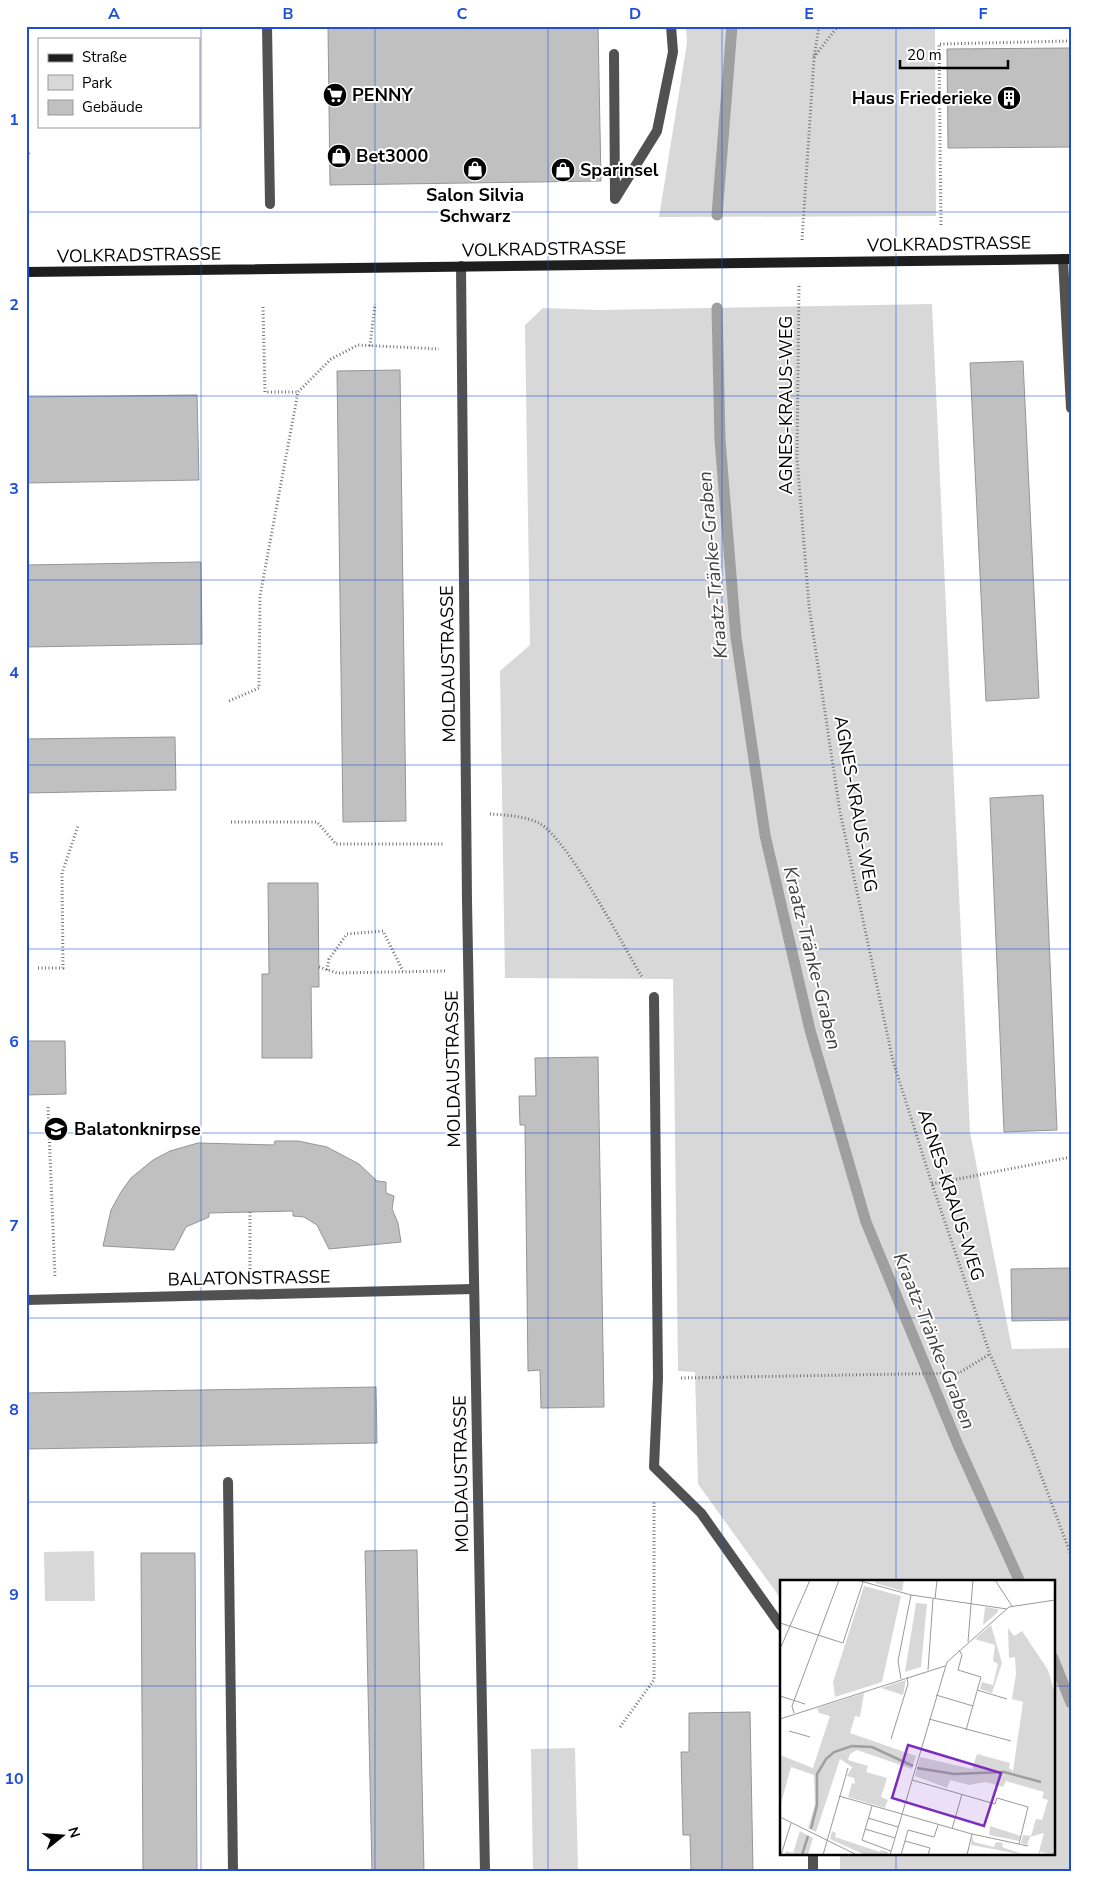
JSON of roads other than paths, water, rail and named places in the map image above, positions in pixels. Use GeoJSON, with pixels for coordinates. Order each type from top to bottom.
{"type":"FeatureCollection","features":[{"type":"Feature","properties":{"kind":"street"},"geometry":{"type":"LineString","coordinates":[[267,26],[270,204]]}},
{"type":"Feature","properties":{"kind":"street"},"geometry":{"type":"LineString","coordinates":[[614,54],[615,199],[657,131],[672,52],[671,26]]}},
{"type":"Feature","properties":{"kind":"street","name":"VOLKRADSTRASSE"},"geometry":{"type":"LineString","coordinates":[[26,272],[1067,259],[1071,408]]}},
{"type":"Feature","properties":{"kind":"street","name":"MOLDAUSTRASSE"},"geometry":{"type":"LineString","coordinates":[[461,266],[466,843],[485,1872]]}},
{"type":"Feature","properties":{"kind":"street"},"geometry":{"type":"LineString","coordinates":[[654,997],[658,1378],[654,1467],[701,1513],[780,1625]]}},
{"type":"Feature","properties":{"kind":"street","name":"BALATONSTRASSE"},"geometry":{"type":"LineString","coordinates":[[26,1300],[473,1289]]}},
{"type":"Feature","properties":{"kind":"street"},"geometry":{"type":"LineString","coordinates":[[228,1482],[234,1872]]}},
{"type":"Feature","properties":{"kind":"street"},"geometry":{"type":"LineString","coordinates":[[813,1856],[813,1872]]}},
{"type":"Feature","properties":{"kind":"waterway","name":"Kraatz-Tränke-Graben"},"geometry":{"type":"LineString","coordinates":[[717,215],[732,26]]}},
{"type":"Feature","properties":{"kind":"waterway","name":"Kraatz-Tränke-Graben"},"geometry":{"type":"LineString","coordinates":[[717,308],[720,440],[736,637],[765,835],[810,1030],[866,1222],[958,1445],[1019,1580]]}},
{"type":"Feature","properties":{"kind":"waterway","name":"Kraatz-Tränke-Graben"},"geometry":{"type":"LineString","coordinates":[[1054,1660],[1071,1703]]}},
{"type":"Feature","properties":{"kind":"place","name":"PENNY"},"geometry":{"type":"Point","coordinates":[335,95]}},
{"type":"Feature","properties":{"kind":"place","name":"Haus Friederieke"},"geometry":{"type":"Point","coordinates":[1009,98]}},
{"type":"Feature","properties":{"kind":"place","name":"Bet3000"},"geometry":{"type":"Point","coordinates":[339,156]}},
{"type":"Feature","properties":{"kind":"place","name":"Salon Silvia Schwarz"},"geometry":{"type":"Point","coordinates":[475,169]}},
{"type":"Feature","properties":{"kind":"place","name":"Sparinsel"},"geometry":{"type":"Point","coordinates":[563,170]}},
{"type":"Feature","properties":{"kind":"place","name":"Balatonknirpse"},"geometry":{"type":"Point","coordinates":[56,1129]}}]}
